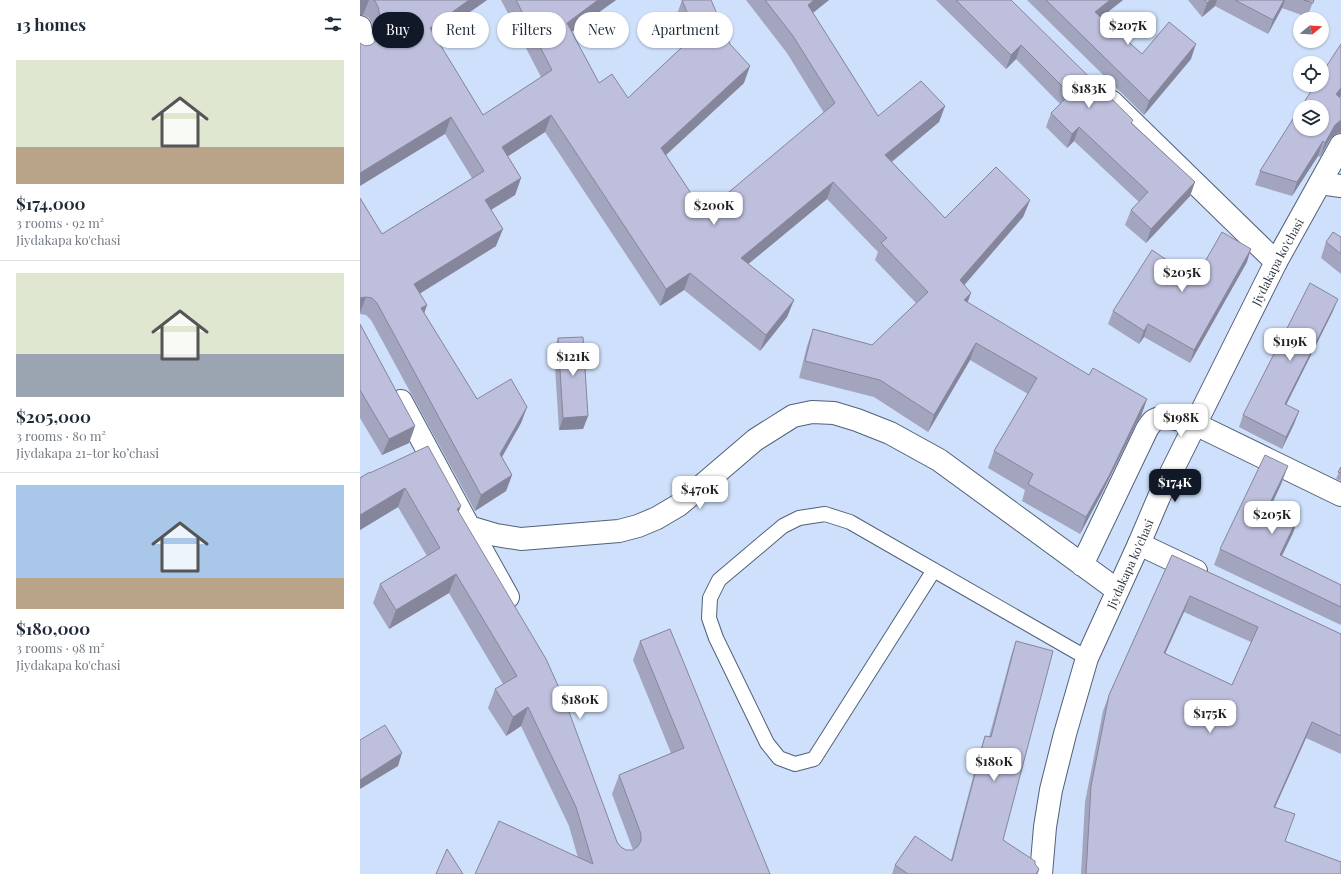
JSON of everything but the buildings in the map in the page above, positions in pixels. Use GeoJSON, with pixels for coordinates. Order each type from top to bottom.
{"type":"FeatureCollection","features":[{"type":"Feature","properties":{"kind":"street"},"geometry":{"type":"LineString","coordinates":[[360,27],[364,45],[360,50]]}},
{"type":"Feature","properties":{"kind":"street"},"geometry":{"type":"LineString","coordinates":[[1096,86],[1276,262]]}},
{"type":"Feature","properties":{"kind":"street","name":"Jiydakapa ko'chasi"},"geometry":{"type":"LineString","coordinates":[[1041,874],[1045,827],[1051,790],[1065,734],[1087,658],[1159,497],[1276,262],[1331,184],[1341,145]]}},
{"type":"Feature","properties":{"kind":"street"},"geometry":{"type":"LineString","coordinates":[[391,382],[519,617]]}},
{"type":"Feature","properties":{"kind":"street"},"geometry":{"type":"LineString","coordinates":[[469,527],[496,535],[521,539],[619,531],[638,526],[657,518],[679,505],[755,440],[793,416],[812,412],[834,413],[890,433],[939,460],[1117,590]]}},
{"type":"Feature","properties":{"kind":"street"},"geometry":{"type":"LineString","coordinates":[[1082,565],[1147,429],[1153,421],[1161,418],[1170,418],[1195,424],[1341,495]]}},
{"type":"Feature","properties":{"kind":"street"},"geometry":{"type":"LineString","coordinates":[[407,458],[427,448]]}},
{"type":"Feature","properties":{"kind":"street"},"geometry":{"type":"LineString","coordinates":[[1139,544],[1211,578]]}},
{"type":"Feature","properties":{"kind":"lane"},"geometry":{"type":"LineString","coordinates":[[934,570],[814,759],[795,764],[779,758],[767,743],[716,638],[709,618],[710,598],[719,580],[783,526],[798,518],[825,514],[850,522],[934,570],[1087,658]]}}]}
